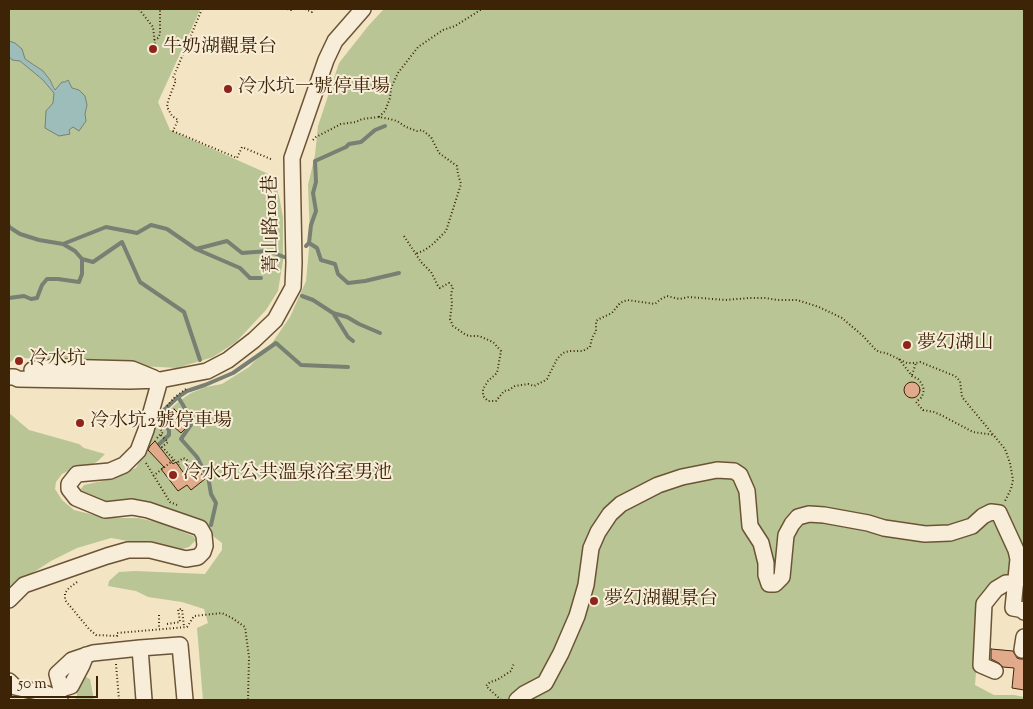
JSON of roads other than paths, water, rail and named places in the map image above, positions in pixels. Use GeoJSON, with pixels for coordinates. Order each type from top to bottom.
{"type":"FeatureCollection","features":[{"type":"Feature","properties":{"kind":"street","name":"菁山路101巷"},"geometry":{"type":"LineString","coordinates":[[160,380],[207,371],[228,360],[254,340],[275,320],[293,287],[292,158],[326,60],[336,41],[363,9]]}},
{"type":"Feature","properties":{"kind":"street"},"geometry":{"type":"LineString","coordinates":[[11,377],[19,367],[37,365],[132,369],[160,380]]}},
{"type":"Feature","properties":{"kind":"street"},"geometry":{"type":"LineString","coordinates":[[11,377],[20,371],[55,367]]}},
{"type":"Feature","properties":{"kind":"street"},"geometry":{"type":"LineString","coordinates":[[32,370],[53,375],[129,376],[160,380]]}},
{"type":"Feature","properties":{"kind":"street"},"geometry":{"type":"LineString","coordinates":[[11,377],[18,379],[160,380]]}},
{"type":"Feature","properties":{"kind":"street"},"geometry":{"type":"LineString","coordinates":[[9,600],[24,585],[128,550],[150,550],[186,560],[198,557],[203,552],[205,546],[204,535],[200,528],[148,510],[132,507],[105,510],[76,498],[69,489],[69,484],[77,474],[110,470],[124,465],[138,451],[160,380]]}},
{"type":"Feature","properties":{"kind":"street"},"geometry":{"type":"LineString","coordinates":[[517,700],[524,694],[546,683],[561,654],[577,616],[586,585],[591,548],[598,532],[610,514],[621,504],[658,486],[682,477],[716,470],[734,471],[740,475],[747,492],[750,526],[761,544],[769,584],[775,584],[782,576],[786,535],[798,517],[809,514],[824,515],[884,528],[925,534],[950,533],[972,526],[982,516],[991,512],[999,513],[1016,550],[1018,560],[1014,608],[1024,610],[1024,612]]}},
{"type":"Feature","properties":{"kind":"street"},"geometry":{"type":"LineString","coordinates":[[995,672],[981,665],[984,604],[996,589],[1006,583],[1016,583]]}},
{"type":"Feature","properties":{"kind":"street"},"geometry":{"type":"LineString","coordinates":[[9,681],[16,687],[59,696],[74,667],[86,655],[115,650],[180,645],[185,700]]}},
{"type":"Feature","properties":{"kind":"street"},"geometry":{"type":"LineString","coordinates":[[140,648],[144,700]]}},
{"type":"Feature","properties":{"kind":"water"},"geometry":{"type":"Polygon","coordinates":[[[9,41],[22,49],[25,59],[43,71],[55,90],[62,82],[68,80],[72,88],[79,90],[85,96],[87,105],[86,121],[79,131],[73,127],[69,130],[70,134],[59,136],[45,128],[46,111],[53,103],[54,93],[43,80],[20,61],[12,60],[9,56],[9,41]]]}},
{"type":"Feature","properties":{"kind":"waterway"},"geometry":{"type":"LineString","coordinates":[[306,246],[309,243],[311,225],[316,211],[313,193],[316,182],[315,161],[349,144],[361,142],[375,130],[385,126]]}},
{"type":"Feature","properties":{"kind":"waterway"},"geometry":{"type":"LineString","coordinates":[[63,244],[106,227],[137,233],[151,225],[167,229],[196,249],[240,268],[250,278],[261,278]]}},
{"type":"Feature","properties":{"kind":"waterway"},"geometry":{"type":"LineString","coordinates":[[9,226],[20,234],[39,240],[63,244],[75,251],[82,259],[82,274],[79,282],[47,279],[42,285],[37,298],[31,299],[24,296],[9,298]]}},
{"type":"Feature","properties":{"kind":"waterway"},"geometry":{"type":"LineString","coordinates":[[196,249],[227,241],[242,253],[269,251],[284,257]]}},
{"type":"Feature","properties":{"kind":"waterway"},"geometry":{"type":"LineString","coordinates":[[82,259],[93,262],[122,242],[140,282],[184,312],[200,360]]}},
{"type":"Feature","properties":{"kind":"waterway"},"geometry":{"type":"LineString","coordinates":[[309,243],[317,248],[321,260],[335,264],[338,274],[348,283],[399,273]]}},
{"type":"Feature","properties":{"kind":"waterway"},"geometry":{"type":"LineString","coordinates":[[302,296],[313,300],[333,313],[347,317],[380,333]]}},
{"type":"Feature","properties":{"kind":"waterway"},"geometry":{"type":"LineString","coordinates":[[333,313],[348,337],[353,341]]}},
{"type":"Feature","properties":{"kind":"waterway"},"geometry":{"type":"LineString","coordinates":[[155,448],[169,435],[169,430],[159,419],[164,410],[178,397],[187,391],[233,373],[276,343],[301,365],[348,367]]}},
{"type":"Feature","properties":{"kind":"waterway"},"geometry":{"type":"LineString","coordinates":[[178,397],[192,423],[181,439],[197,457],[208,476],[211,494],[216,503],[211,525]]}},
{"type":"Feature","properties":{"kind":"place","name":"牛奶湖觀景台"},"geometry":{"type":"Point","coordinates":[153,49]}},
{"type":"Feature","properties":{"kind":"place","name":"冷水坑一號停車場"},"geometry":{"type":"Point","coordinates":[228,89]}},
{"type":"Feature","properties":{"kind":"place","name":"夢幻湖山"},"geometry":{"type":"Point","coordinates":[907,345]}},
{"type":"Feature","properties":{"kind":"place","name":"冷水坑"},"geometry":{"type":"Point","coordinates":[19,361]}},
{"type":"Feature","properties":{"kind":"place","name":"冷水坑2號停車場"},"geometry":{"type":"Point","coordinates":[80,423]}},
{"type":"Feature","properties":{"kind":"place","name":"冷水坑公共溫泉浴室男池"},"geometry":{"type":"Point","coordinates":[173,475]}},
{"type":"Feature","properties":{"kind":"place","name":"夢幻湖觀景台"},"geometry":{"type":"Point","coordinates":[594,601]}}]}
